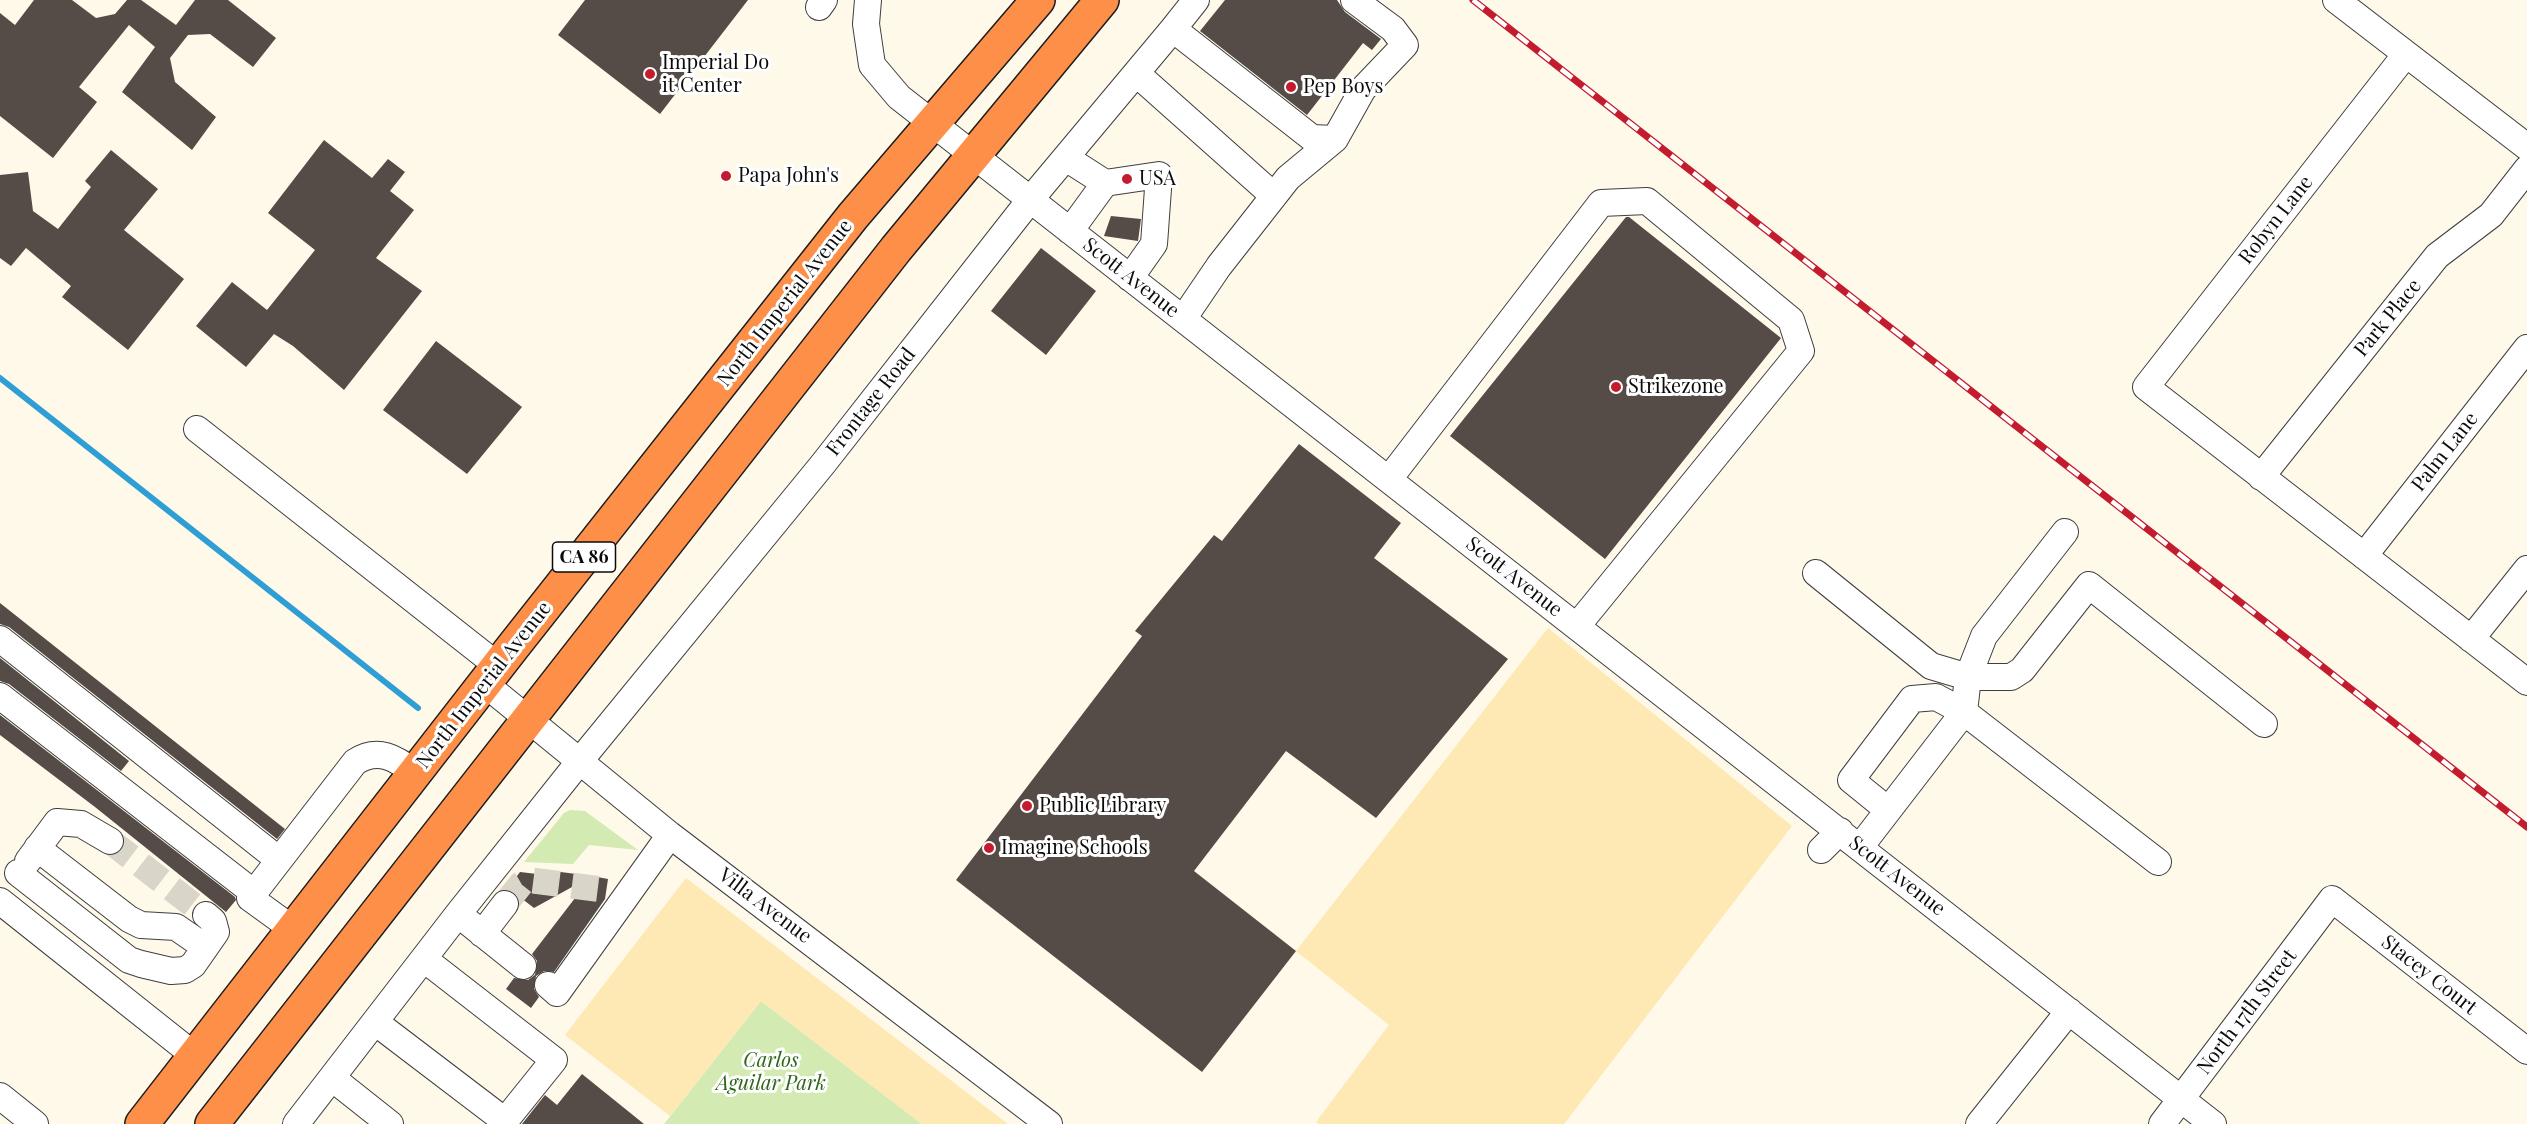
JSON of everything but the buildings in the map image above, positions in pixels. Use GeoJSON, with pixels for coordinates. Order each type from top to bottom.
{"type":"FeatureCollection","features":[{"type":"Feature","properties":{"kind":"highway","name":"North Imperial Avenue"},"geometry":{"type":"LineString","coordinates":[[142,1124],[853,216],[1038,0]]}},
{"type":"Feature","properties":{"kind":"highway","name":"CA 86"},"geometry":{"type":"LineString","coordinates":[[212,1124],[897,249],[1102,0]]}},
{"type":"Feature","properties":{"kind":"street","name":"Scott Avenue"},"geometry":{"type":"LineString","coordinates":[[868,0],[866,24],[872,65],[899,97],[2212,1124]]}},
{"type":"Feature","properties":{"kind":"street","name":"Frontage Road"},"geometry":{"type":"LineString","coordinates":[[296,1124],[579,762],[823,464],[1030,200],[1137,74],[1196,0]]}},
{"type":"Feature","properties":{"kind":"street"},"geometry":{"type":"LineString","coordinates":[[1183,319],[1219,267],[1288,178],[1335,139],[1363,89],[1406,45],[1394,29],[1354,0]]}},
{"type":"Feature","properties":{"kind":"street"},"geometry":{"type":"LineString","coordinates":[[2336,0],[2527,147]]}},
{"type":"Feature","properties":{"kind":"street"},"geometry":{"type":"LineString","coordinates":[[1168,36],[1312,138],[1335,139]]}},
{"type":"Feature","properties":{"kind":"street","name":"Robyn Lane"},"geometry":{"type":"LineString","coordinates":[[2261,477],[2146,387],[2406,54]]}},
{"type":"Feature","properties":{"kind":"street"},"geometry":{"type":"LineString","coordinates":[[1137,74],[1274,196]]}},
{"type":"Feature","properties":{"kind":"street"},"geometry":{"type":"LineString","coordinates":[[1066,158],[1105,183],[1159,175],[1154,243],[1131,278]]}},
{"type":"Feature","properties":{"kind":"street","name":"Park Place"},"geometry":{"type":"LineString","coordinates":[[2261,477],[2437,256],[2491,216],[2527,169]]}},
{"type":"Feature","properties":{"kind":"street"},"geometry":{"type":"LineString","coordinates":[[1070,231],[1105,183]]}},
{"type":"Feature","properties":{"kind":"street"},"geometry":{"type":"LineString","coordinates":[[1389,479],[1601,203],[1647,201],[1791,320],[1801,351],[1577,626]]}},
{"type":"Feature","properties":{"kind":"street","name":"Palm Lane"},"geometry":{"type":"LineString","coordinates":[[2364,556],[2527,348]]}},
{"type":"Feature","properties":{"kind":"street","name":"Villa Avenue"},"geometry":{"type":"LineString","coordinates":[[197,429],[492,675],[529,720],[579,762],[670,835],[1049,1124]]}},
{"type":"Feature","properties":{"kind":"street"},"geometry":{"type":"LineString","coordinates":[[2261,477],[2527,682]]}},
{"type":"Feature","properties":{"kind":"street"},"geometry":{"type":"LineString","coordinates":[[1821,850],[1850,839],[1888,810],[1964,712],[1968,677],[1984,636],[2065,532]]}},
{"type":"Feature","properties":{"kind":"street"},"geometry":{"type":"LineString","coordinates":[[2471,639],[2527,569]]}},
{"type":"Feature","properties":{"kind":"street"},"geometry":{"type":"LineString","coordinates":[[1816,573],[1931,666],[1968,677],[2011,677],[2022,670],[2090,585],[2264,724]]}},
{"type":"Feature","properties":{"kind":"street"},"geometry":{"type":"LineString","coordinates":[[0,639],[279,860]]}},
{"type":"Feature","properties":{"kind":"street"},"geometry":{"type":"LineString","coordinates":[[0,696],[254,893]]}},
{"type":"Feature","properties":{"kind":"street"},"geometry":{"type":"LineString","coordinates":[[1888,810],[1851,780],[1912,699],[1936,697],[1964,712],[2158,862]]}},
{"type":"Feature","properties":{"kind":"street"},"geometry":{"type":"LineString","coordinates":[[294,930],[250,898],[279,860],[355,762],[366,755],[386,756],[400,761],[415,773]]}},
{"type":"Feature","properties":{"kind":"street"},"geometry":{"type":"LineString","coordinates":[[0,896],[57,822],[81,824],[110,841]]}},
{"type":"Feature","properties":{"kind":"street"},"geometry":{"type":"LineString","coordinates":[[548,985],[557,993],[618,893],[670,835]]}},
{"type":"Feature","properties":{"kind":"street"},"geometry":{"type":"LineString","coordinates":[[37,848],[129,919],[141,925],[176,927],[206,947]]}},
{"type":"Feature","properties":{"kind":"street"},"geometry":{"type":"LineString","coordinates":[[18,873],[129,960],[171,971],[184,970],[193,965],[216,932],[213,921],[206,915]]}},
{"type":"Feature","properties":{"kind":"street","name":"Stacey Court"},"geometry":{"type":"LineString","coordinates":[[2332,899],[2527,1051]]}},
{"type":"Feature","properties":{"kind":"street","name":"North 17th Street"},"geometry":{"type":"LineString","coordinates":[[2162,1124],[2332,899]]}},
{"type":"Feature","properties":{"kind":"street"},"geometry":{"type":"LineString","coordinates":[[0,901],[195,1056]]}},
{"type":"Feature","properties":{"kind":"street"},"geometry":{"type":"LineString","coordinates":[[482,934],[505,904]]}},
{"type":"Feature","properties":{"kind":"street"},"geometry":{"type":"LineString","coordinates":[[458,914],[523,966]]}},
{"type":"Feature","properties":{"kind":"street"},"geometry":{"type":"LineString","coordinates":[[375,1022],[505,1121],[554,1060],[423,959]]}},
{"type":"Feature","properties":{"kind":"street"},"geometry":{"type":"LineString","coordinates":[[1979,1124],[2068,1011]]}},
{"type":"Feature","properties":{"kind":"street"},"geometry":{"type":"LineString","coordinates":[[332,1078],[390,1124]]}},
{"type":"Feature","properties":{"kind":"street"},"geometry":{"type":"LineString","coordinates":[[0,1096],[25,1121]]}},
{"type":"Feature","properties":{"kind":"green space"},"geometry":{"type":"Polygon","coordinates":[[[570,810],[585,811],[638,850],[589,845],[573,864],[524,862],[564,813],[570,810]]]}},
{"type":"Feature","properties":{"kind":"green space","name":"Carlos Aguilar Park"},"geometry":{"type":"Polygon","coordinates":[[[761,1001],[922,1124],[664,1124],[761,1001]]]}},
{"type":"Feature","properties":{"kind":"sand"},"geometry":{"type":"Polygon","coordinates":[[[1548,628],[1792,826],[1564,1124],[1319,1124],[1316,1122],[1389,1025],[1296,951],[1548,628]]]}},
{"type":"Feature","properties":{"kind":"sand"},"geometry":{"type":"Polygon","coordinates":[[[686,878],[1008,1124],[922,1124],[761,1001],[670,1116],[565,1035],[686,878]]]}},
{"type":"Feature","properties":{"kind":"waterway"},"geometry":{"type":"LineString","coordinates":[[0,378],[418,708]]}},
{"type":"Feature","properties":{"kind":"tunnel"},"geometry":{"type":"LineString","coordinates":[[110,841],[206,915]]}},
{"type":"Feature","properties":{"kind":"tunnel"},"geometry":{"type":"LineString","coordinates":[[505,904],[521,884],[528,880],[607,890]]}},
{"type":"Feature","properties":{"kind":"railway"},"geometry":{"type":"LineString","coordinates":[[1473,0],[2527,827]]}},
{"type":"Feature","properties":{"kind":"place","name":"Imperial Do it Center"},"geometry":{"type":"Point","coordinates":[650,74]}},
{"type":"Feature","properties":{"kind":"place","name":"Pep Boys"},"geometry":{"type":"Point","coordinates":[1291,87]}},
{"type":"Feature","properties":{"kind":"place","name":"Papa John's"},"geometry":{"type":"Point","coordinates":[726,176]}},
{"type":"Feature","properties":{"kind":"place","name":"USA"},"geometry":{"type":"Point","coordinates":[1127,179]}},
{"type":"Feature","properties":{"kind":"place","name":"Strikezone"},"geometry":{"type":"Point","coordinates":[1616,387]}},
{"type":"Feature","properties":{"kind":"place","name":"Public Library"},"geometry":{"type":"Point","coordinates":[1027,806]}},
{"type":"Feature","properties":{"kind":"place","name":"Imagine Schools"},"geometry":{"type":"Point","coordinates":[989,848]}}]}
